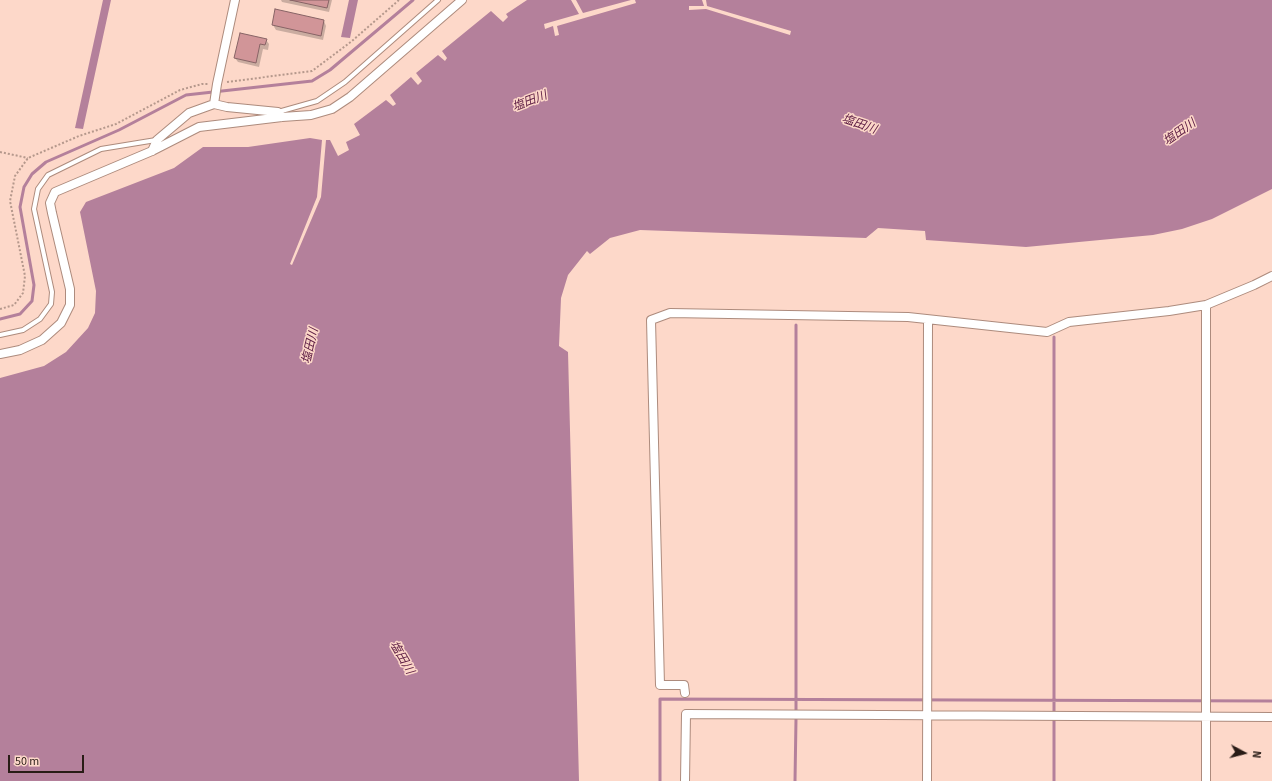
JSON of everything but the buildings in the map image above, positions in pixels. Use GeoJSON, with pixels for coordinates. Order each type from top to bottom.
{"type":"FeatureCollection","features":[{"type":"Feature","properties":{"kind":"street"},"geometry":{"type":"LineString","coordinates":[[215,101],[217,84],[235,0]]}},
{"type":"Feature","properties":{"kind":"street"},"geometry":{"type":"LineString","coordinates":[[215,101],[226,107],[280,114],[311,115],[332,109],[350,96],[462,0]]}},
{"type":"Feature","properties":{"kind":"street"},"geometry":{"type":"LineString","coordinates":[[152,151],[157,140],[189,113],[215,101]]}},
{"type":"Feature","properties":{"kind":"street"},"geometry":{"type":"LineString","coordinates":[[0,354],[20,350],[42,340],[61,323],[70,304],[70,289],[50,203],[55,192],[152,151],[199,127],[280,114]]}},
{"type":"Feature","properties":{"kind":"street"},"geometry":{"type":"LineString","coordinates":[[685,693],[684,685],[660,685],[651,320],[670,313],[908,317],[1047,332],[1069,322],[1168,311],[1206,305],[1272,276]]}},
{"type":"Feature","properties":{"kind":"street"},"geometry":{"type":"LineString","coordinates":[[1206,305],[1206,781]]}},
{"type":"Feature","properties":{"kind":"street"},"geometry":{"type":"LineString","coordinates":[[927,781],[928,320]]}},
{"type":"Feature","properties":{"kind":"street"},"geometry":{"type":"LineString","coordinates":[[684,781],[686,714],[927,711],[1272,717]]}},
{"type":"Feature","properties":{"kind":"lane"},"geometry":{"type":"LineString","coordinates":[[280,114],[318,101],[345,82],[438,0]]}},
{"type":"Feature","properties":{"kind":"lane"},"geometry":{"type":"LineString","coordinates":[[0,335],[22,330],[40,319],[51,304],[52,292],[34,209],[38,188],[48,175],[101,149],[157,140]]}},
{"type":"Feature","properties":{"kind":"path"},"geometry":{"type":"LineString","coordinates":[[0,309],[14,305],[23,293],[25,276],[10,201],[16,176],[28,158],[79,136],[116,124],[180,90],[202,84],[217,84],[312,71],[399,0]]}},
{"type":"Feature","properties":{"kind":"path"},"geometry":{"type":"LineString","coordinates":[[0,152],[28,158]]}},
{"type":"Feature","properties":{"kind":"water"},"geometry":{"type":"Polygon","coordinates":[[[103,0],[111,0],[83,129],[75,128],[103,0]]]}},
{"type":"Feature","properties":{"kind":"water"},"geometry":{"type":"Polygon","coordinates":[[[349,0],[358,0],[350,38],[341,37],[349,0]]]}},
{"type":"Feature","properties":{"kind":"water","name":"塩田川"},"geometry":{"type":"Polygon","coordinates":[[[527,0],[571,0],[579,14],[544,24],[545,29],[553,26],[555,36],[559,35],[557,26],[636,3],[635,0],[702,0],[704,6],[689,6],[689,10],[706,9],[790,35],[791,31],[707,6],[706,0],[1272,0],[1272,189],[1212,219],[1182,229],[1153,235],[1026,247],[926,240],[925,231],[878,228],[866,238],[640,230],[610,238],[590,254],[587,251],[568,275],[561,298],[559,346],[568,352],[579,781],[0,781],[0,378],[44,366],[66,352],[88,328],[95,313],[96,291],[80,212],[86,202],[174,168],[203,147],[248,147],[310,138],[322,140],[317,197],[290,264],[292,265],[321,197],[326,140],[330,140],[338,156],[349,150],[346,142],[360,135],[354,124],[386,100],[393,106],[396,104],[390,95],[411,77],[418,85],[422,81],[416,73],[438,55],[445,61],[447,58],[442,51],[491,11],[503,22],[508,17],[506,14],[527,0]]]}},
{"type":"Feature","properties":{"kind":"water"},"geometry":{"type":"Polygon","coordinates":[[[576,0],[631,0],[583,13],[576,0]]]}},
{"type":"Feature","properties":{"kind":"waterway"},"geometry":{"type":"LineString","coordinates":[[0,319],[20,314],[32,301],[34,285],[20,207],[24,187],[32,174],[46,162],[119,130],[186,95],[312,81],[330,70],[413,0]]}},
{"type":"Feature","properties":{"kind":"waterway"},"geometry":{"type":"LineString","coordinates":[[796,325],[796,710]]}},
{"type":"Feature","properties":{"kind":"waterway"},"geometry":{"type":"LineString","coordinates":[[1054,337],[1054,711]]}},
{"type":"Feature","properties":{"kind":"waterway"},"geometry":{"type":"LineString","coordinates":[[660,781],[660,699],[1272,701]]}},
{"type":"Feature","properties":{"kind":"waterway"},"geometry":{"type":"LineString","coordinates":[[795,781],[796,719]]}},
{"type":"Feature","properties":{"kind":"waterway"},"geometry":{"type":"LineString","coordinates":[[1054,720],[1054,781]]}}]}
